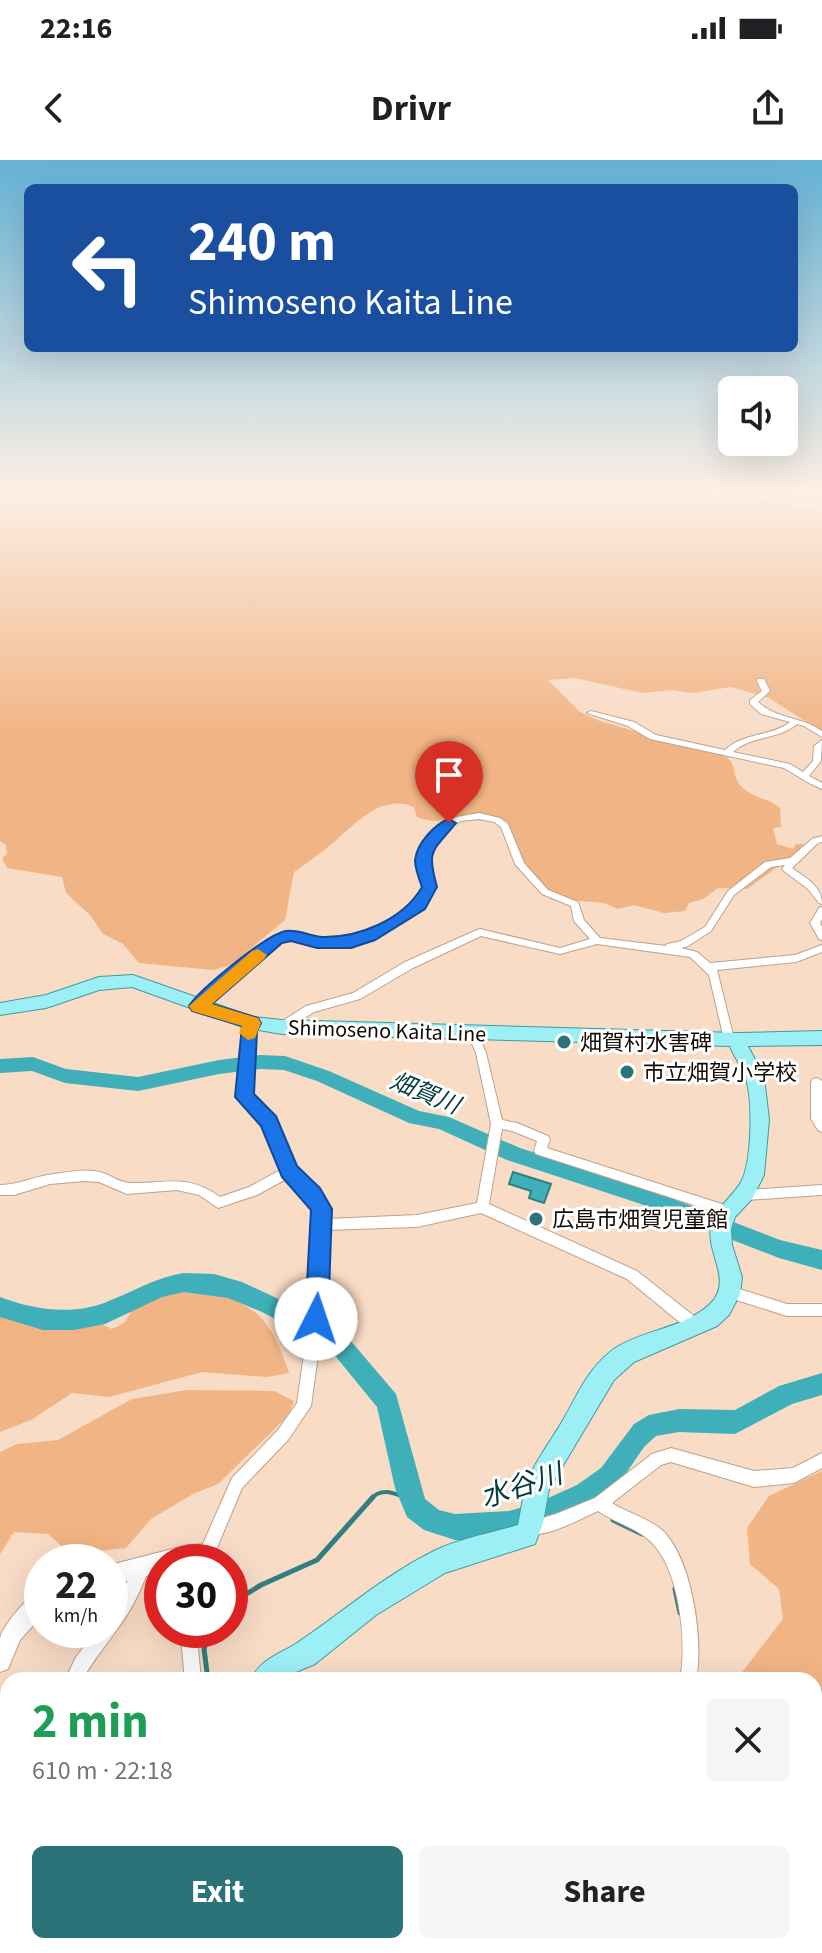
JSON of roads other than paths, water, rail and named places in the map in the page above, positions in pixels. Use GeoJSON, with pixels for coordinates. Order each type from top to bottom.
{"type":"FeatureCollection","features":[{"type":"Feature","properties":{"kind":"main road","name":"Shimoseno Kaita Line"},"geometry":{"type":"LineString","coordinates":[[0,1009],[37,1004],[89,984],[116,980],[133,981],[252,1023],[282,1027],[734,1039],[822,1038]]}},
{"type":"Feature","properties":{"kind":"main road"},"geometry":{"type":"LineString","coordinates":[[274,1672],[286,1662],[305,1654],[367,1606],[439,1562],[518,1539],[533,1515],[546,1470],[593,1389],[612,1365],[633,1350],[718,1312],[730,1292],[724,1219],[747,1195],[755,1170],[758,1101],[755,1077],[734,1039]]}},
{"type":"Feature","properties":{"kind":"street"},"geometry":{"type":"LineString","coordinates":[[761,681],[766,691],[753,701],[754,705],[771,715],[807,724],[822,735]]}},
{"type":"Feature","properties":{"kind":"street"},"geometry":{"type":"LineString","coordinates":[[591,713],[631,724],[651,736],[787,766],[808,781],[822,786]]}},
{"type":"Feature","properties":{"kind":"street"},"geometry":{"type":"LineString","coordinates":[[727,753],[739,740],[789,727],[796,721]]}},
{"type":"Feature","properties":{"kind":"street"},"geometry":{"type":"LineString","coordinates":[[804,776],[817,761],[818,746],[822,742]]}},
{"type":"Feature","properties":{"kind":"street"},"geometry":{"type":"LineString","coordinates":[[198,1006],[277,939],[291,935],[317,943],[351,943],[370,936],[419,905],[429,887],[422,862],[428,845],[440,829],[468,816],[490,818],[505,826],[525,870],[545,892],[575,904],[579,921],[597,941]]}},
{"type":"Feature","properties":{"kind":"street"},"geometry":{"type":"LineString","coordinates":[[822,839],[787,869],[811,887],[822,901]]}},
{"type":"Feature","properties":{"kind":"street"},"geometry":{"type":"LineString","coordinates":[[282,1027],[310,1009],[356,996],[409,965],[480,932],[560,951],[597,941],[684,944],[708,929],[731,893],[768,864],[793,861]]}},
{"type":"Feature","properties":{"kind":"street"},"geometry":{"type":"LineString","coordinates":[[822,910],[815,923],[822,937]]}},
{"type":"Feature","properties":{"kind":"street"},"geometry":{"type":"LineString","coordinates":[[635,944],[690,953],[710,967],[734,1039]]}},
{"type":"Feature","properties":{"kind":"street"},"geometry":{"type":"LineString","coordinates":[[710,967],[796,958],[822,948]]}},
{"type":"Feature","properties":{"kind":"street"},"geometry":{"type":"LineString","coordinates":[[210,1544],[237,1483],[283,1435],[304,1406],[315,1328],[323,1225],[317,1200],[289,1171],[269,1122],[244,1097],[252,1023]]}},
{"type":"Feature","properties":{"kind":"street"},"geometry":{"type":"LineString","coordinates":[[472,1032],[484,1065],[496,1129],[482,1207]]}},
{"type":"Feature","properties":{"kind":"street"},"geometry":{"type":"LineString","coordinates":[[819,1087],[817,1119],[822,1127]]}},
{"type":"Feature","properties":{"kind":"street"},"geometry":{"type":"LineString","coordinates":[[496,1129],[513,1126],[544,1139],[540,1151],[724,1219]]}},
{"type":"Feature","properties":{"kind":"street"},"geometry":{"type":"LineString","coordinates":[[0,1190],[14,1190],[62,1177],[85,1176],[100,1177],[127,1189],[177,1185],[202,1191],[218,1203],[253,1191],[289,1171]]}},
{"type":"Feature","properties":{"kind":"street"},"geometry":{"type":"LineString","coordinates":[[747,1195],[822,1190]]}},
{"type":"Feature","properties":{"kind":"street"},"geometry":{"type":"LineString","coordinates":[[323,1225],[417,1221],[482,1207],[632,1275],[694,1325]]}},
{"type":"Feature","properties":{"kind":"street"},"geometry":{"type":"LineString","coordinates":[[730,1292],[787,1310],[822,1310]]}},
{"type":"Feature","properties":{"kind":"street"},"geometry":{"type":"LineString","coordinates":[[533,1515],[556,1522],[600,1503],[657,1459],[671,1455],[754,1479],[794,1475],[822,1460]]}},
{"type":"Feature","properties":{"kind":"street"},"geometry":{"type":"LineString","coordinates":[[600,1503],[613,1514],[654,1533],[674,1560],[692,1638],[689,1672]]}},
{"type":"Feature","properties":{"kind":"street"},"geometry":{"type":"LineString","coordinates":[[128,1570],[142,1567]]}},
{"type":"Feature","properties":{"kind":"street"},"geometry":{"type":"LineString","coordinates":[[128,1598],[142,1567]]}},
{"type":"Feature","properties":{"kind":"street"},"geometry":{"type":"LineString","coordinates":[[0,1661],[13,1633],[24,1620]]}},
{"type":"Feature","properties":{"kind":"street"},"geometry":{"type":"LineString","coordinates":[[77,1672],[93,1648]]}},
{"type":"Feature","properties":{"kind":"street"},"geometry":{"type":"LineString","coordinates":[[190,1648],[192,1672]]}},
{"type":"Feature","properties":{"kind":"water"},"geometry":{"type":"Polygon","coordinates":[[[513,1172],[551,1184],[544,1203],[529,1198],[531,1191],[509,1184],[513,1172]]]}},
{"type":"Feature","properties":{"kind":"waterway","name":"畑賀川"},"geometry":{"type":"LineString","coordinates":[[0,1066],[33,1064],[65,1076],[138,1084],[219,1067],[260,1062],[285,1063],[323,1076],[416,1118],[442,1122],[514,1154],[642,1196],[779,1249],[822,1260]]}},
{"type":"Feature","properties":{"kind":"waterway","name":"水谷川"},"geometry":{"type":"LineString","coordinates":[[0,1307],[28,1317],[74,1320],[105,1314],[161,1287],[200,1282],[242,1292],[270,1305],[315,1327],[343,1347],[388,1402],[400,1458],[416,1508],[433,1521],[455,1527],[481,1528],[537,1516],[586,1494],[609,1477],[642,1432],[659,1423],[735,1422],[787,1394],[822,1384]]}},
{"type":"Feature","properties":{"kind":"waterway"},"geometry":{"type":"LineString","coordinates":[[373,1497],[384,1492],[406,1498]]}},
{"type":"Feature","properties":{"kind":"waterway"},"geometry":{"type":"LineString","coordinates":[[248,1593],[317,1560],[373,1497]]}},
{"type":"Feature","properties":{"kind":"waterway","name":"水谷川"},"geometry":{"type":"LineString","coordinates":[[582,1499],[579,1497],[587,1502]]}},
{"type":"Feature","properties":{"kind":"waterway"},"geometry":{"type":"LineString","coordinates":[[613,1520],[642,1534]]}},
{"type":"Feature","properties":{"kind":"waterway"},"geometry":{"type":"LineString","coordinates":[[675,1589],[680,1613]]}},
{"type":"Feature","properties":{"kind":"waterway"},"geometry":{"type":"LineString","coordinates":[[204,1648],[207,1672]]}},
{"type":"Feature","properties":{"kind":"place","name":"畑賀村水害碑"},"geometry":{"type":"Point","coordinates":[564,1042]}},
{"type":"Feature","properties":{"kind":"place","name":"市立畑賀小学校"},"geometry":{"type":"Point","coordinates":[627,1072]}},
{"type":"Feature","properties":{"kind":"place","name":"広島市畑賀児童館"},"geometry":{"type":"Point","coordinates":[536,1219]}}]}
